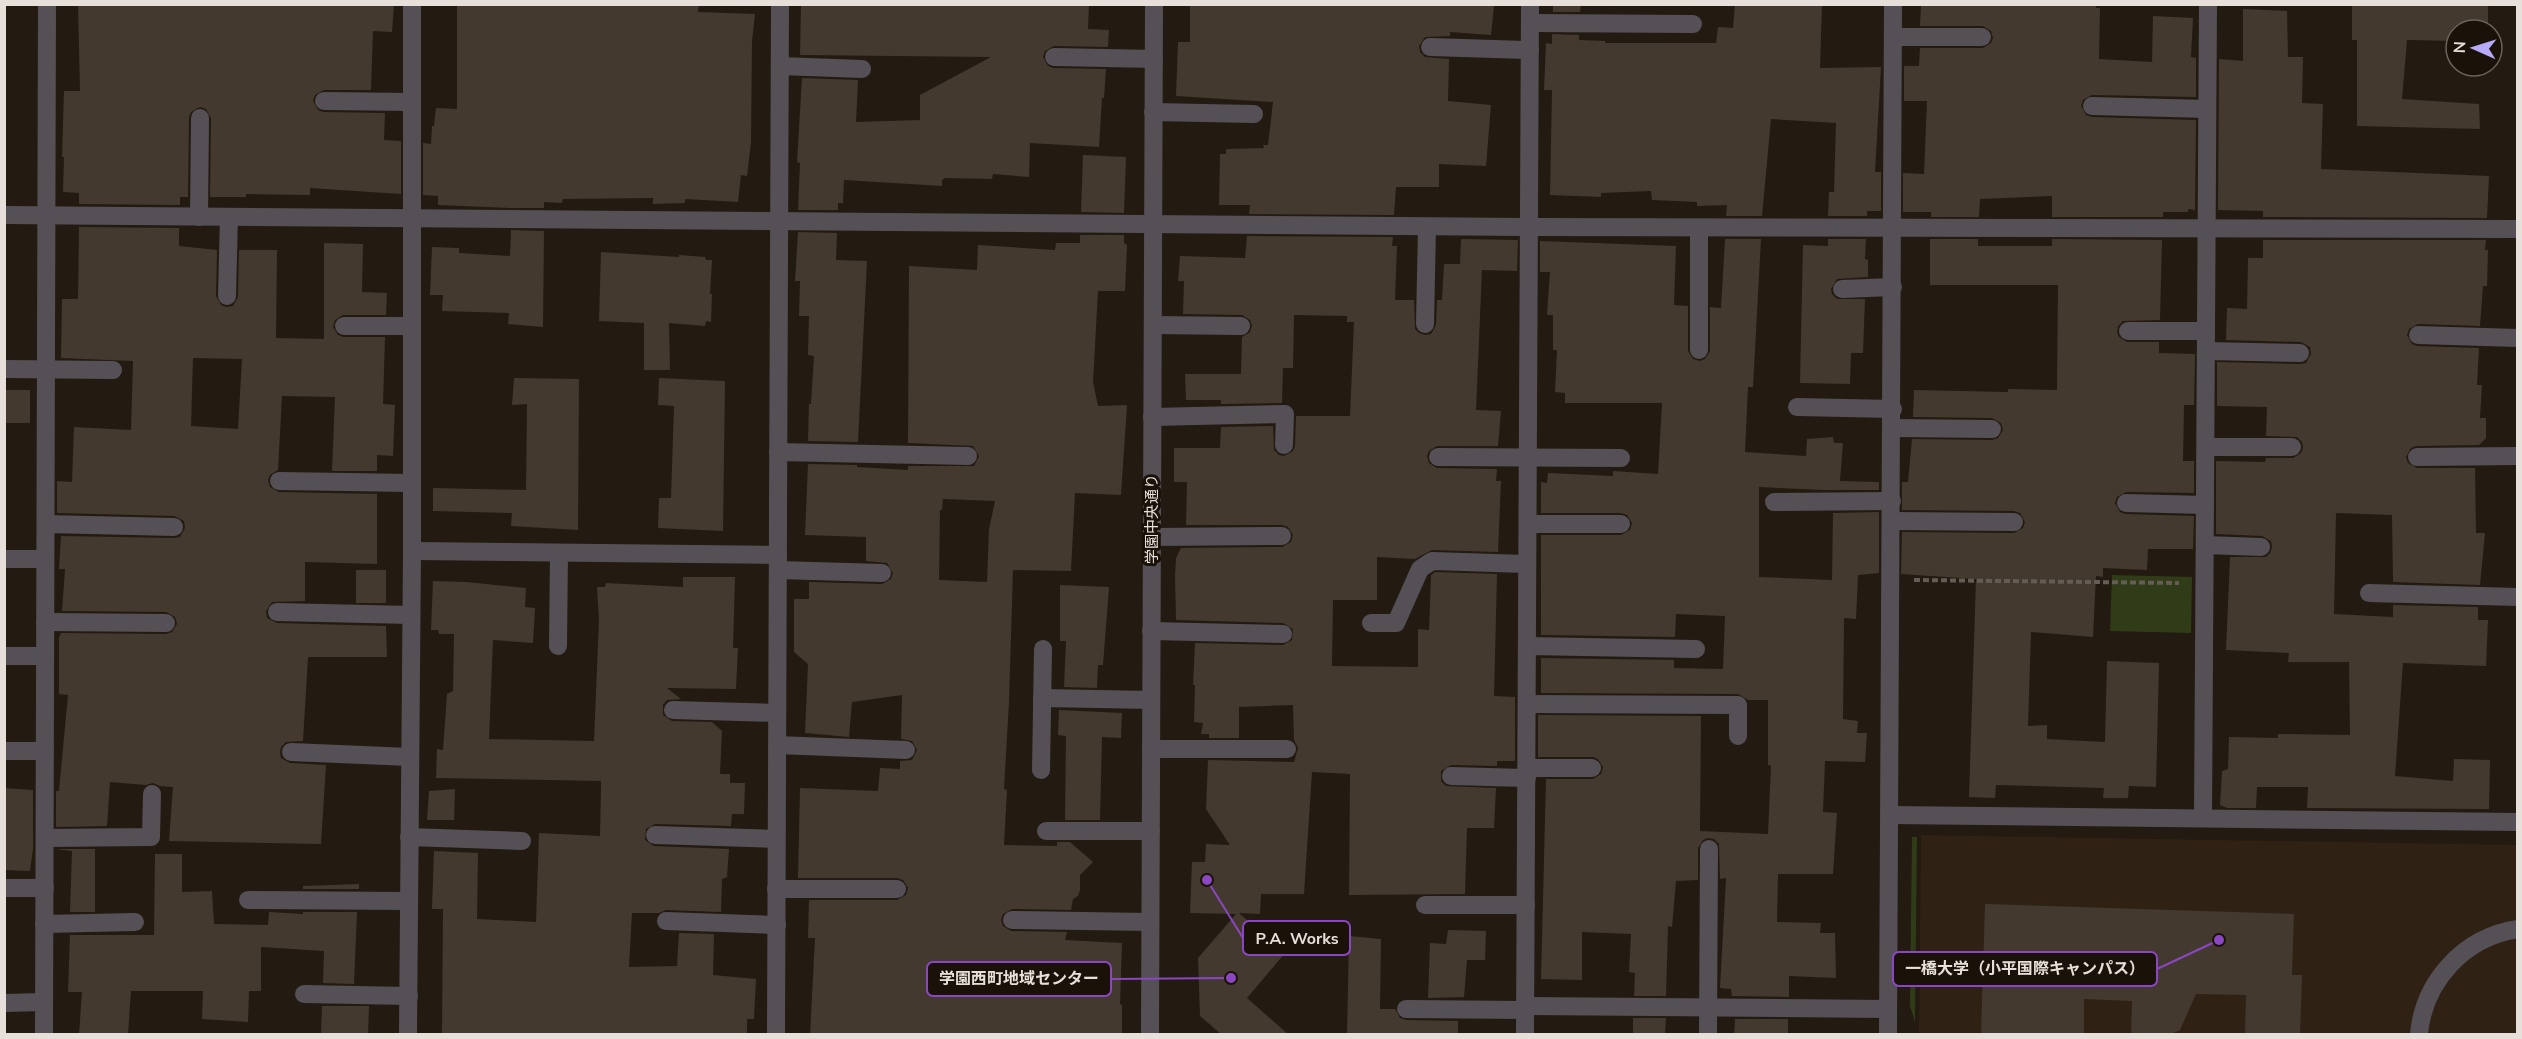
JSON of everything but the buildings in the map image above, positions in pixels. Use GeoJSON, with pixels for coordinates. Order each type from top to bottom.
{"type":"FeatureCollection","features":[{"type":"Feature","properties":{"kind":"street"},"geometry":{"type":"LineString","coordinates":[[44,1035],[47,4]]}},
{"type":"Feature","properties":{"kind":"street"},"geometry":{"type":"LineString","coordinates":[[408,1035],[412,551],[410,326],[412,4]]}},
{"type":"Feature","properties":{"kind":"street"},"geometry":{"type":"LineString","coordinates":[[776,1035],[780,4]]}},
{"type":"Feature","properties":{"kind":"street","name":"学園中央通り"},"geometry":{"type":"LineString","coordinates":[[1150,1035],[1154,4]]}},
{"type":"Feature","properties":{"kind":"street"},"geometry":{"type":"LineString","coordinates":[[1888,1035],[1893,409],[1893,4]]}},
{"type":"Feature","properties":{"kind":"street"},"geometry":{"type":"LineString","coordinates":[[2203,818],[2208,4]]}},
{"type":"Feature","properties":{"kind":"street"},"geometry":{"type":"LineString","coordinates":[[1525,1035],[1530,14],[1693,24]]}},
{"type":"Feature","properties":{"kind":"street"},"geometry":{"type":"LineString","coordinates":[[1893,37],[1982,37]]}},
{"type":"Feature","properties":{"kind":"street"},"geometry":{"type":"LineString","coordinates":[[1430,47],[1530,50]]}},
{"type":"Feature","properties":{"kind":"street"},"geometry":{"type":"LineString","coordinates":[[1054,57],[1154,59]]}},
{"type":"Feature","properties":{"kind":"street"},"geometry":{"type":"LineString","coordinates":[[780,66],[861,69]]}},
{"type":"Feature","properties":{"kind":"street"},"geometry":{"type":"LineString","coordinates":[[324,101],[412,102]]}},
{"type":"Feature","properties":{"kind":"street"},"geometry":{"type":"LineString","coordinates":[[2092,106],[2207,109]]}},
{"type":"Feature","properties":{"kind":"street"},"geometry":{"type":"LineString","coordinates":[[1154,112],[1254,114]]}},
{"type":"Feature","properties":{"kind":"street"},"geometry":{"type":"LineString","coordinates":[[199,216],[200,118]]}},
{"type":"Feature","properties":{"kind":"street"},"geometry":{"type":"LineString","coordinates":[[4,215],[1427,227],[2517,229]]}},
{"type":"Feature","properties":{"kind":"street"},"geometry":{"type":"LineString","coordinates":[[228,296],[229,217]]}},
{"type":"Feature","properties":{"kind":"street"},"geometry":{"type":"LineString","coordinates":[[1425,324],[1427,227]]}},
{"type":"Feature","properties":{"kind":"street"},"geometry":{"type":"LineString","coordinates":[[1699,228],[1699,350]]}},
{"type":"Feature","properties":{"kind":"street"},"geometry":{"type":"LineString","coordinates":[[1842,289],[1893,288]]}},
{"type":"Feature","properties":{"kind":"street"},"geometry":{"type":"LineString","coordinates":[[1153,325],[1241,326]]}},
{"type":"Feature","properties":{"kind":"street"},"geometry":{"type":"LineString","coordinates":[[344,326],[410,326]]}},
{"type":"Feature","properties":{"kind":"street"},"geometry":{"type":"LineString","coordinates":[[2128,331],[2206,331]]}},
{"type":"Feature","properties":{"kind":"street"},"geometry":{"type":"LineString","coordinates":[[2418,335],[2517,338]]}},
{"type":"Feature","properties":{"kind":"street"},"geometry":{"type":"LineString","coordinates":[[2206,351],[2300,353]]}},
{"type":"Feature","properties":{"kind":"street"},"geometry":{"type":"LineString","coordinates":[[4,369],[113,370]]}},
{"type":"Feature","properties":{"kind":"street"},"geometry":{"type":"LineString","coordinates":[[1797,407],[1893,409]]}},
{"type":"Feature","properties":{"kind":"street"},"geometry":{"type":"LineString","coordinates":[[1152,417],[1285,414],[1284,446]]}},
{"type":"Feature","properties":{"kind":"street"},"geometry":{"type":"LineString","coordinates":[[1892,428],[1992,429]]}},
{"type":"Feature","properties":{"kind":"street"},"geometry":{"type":"LineString","coordinates":[[2206,447],[2292,447]]}},
{"type":"Feature","properties":{"kind":"street"},"geometry":{"type":"LineString","coordinates":[[778,452],[968,456]]}},
{"type":"Feature","properties":{"kind":"street"},"geometry":{"type":"LineString","coordinates":[[2417,457],[2517,456]]}},
{"type":"Feature","properties":{"kind":"street"},"geometry":{"type":"LineString","coordinates":[[1438,457],[1621,458]]}},
{"type":"Feature","properties":{"kind":"street"},"geometry":{"type":"LineString","coordinates":[[279,481],[412,483]]}},
{"type":"Feature","properties":{"kind":"street"},"geometry":{"type":"LineString","coordinates":[[1774,502],[1892,501]]}},
{"type":"Feature","properties":{"kind":"street"},"geometry":{"type":"LineString","coordinates":[[2126,503],[2205,505]]}},
{"type":"Feature","properties":{"kind":"street"},"geometry":{"type":"LineString","coordinates":[[1892,521],[2014,522]]}},
{"type":"Feature","properties":{"kind":"street"},"geometry":{"type":"LineString","coordinates":[[46,524],[174,527]]}},
{"type":"Feature","properties":{"kind":"street"},"geometry":{"type":"LineString","coordinates":[[1528,524],[1622,524]]}},
{"type":"Feature","properties":{"kind":"street"},"geometry":{"type":"LineString","coordinates":[[1151,537],[1282,536]]}},
{"type":"Feature","properties":{"kind":"street"},"geometry":{"type":"LineString","coordinates":[[2205,545],[2261,547]]}},
{"type":"Feature","properties":{"kind":"street"},"geometry":{"type":"LineString","coordinates":[[412,551],[559,553],[778,563],[882,573]]}},
{"type":"Feature","properties":{"kind":"street"},"geometry":{"type":"LineString","coordinates":[[558,646],[559,553]]}},
{"type":"Feature","properties":{"kind":"street"},"geometry":{"type":"LineString","coordinates":[[4,559],[45,559]]}},
{"type":"Feature","properties":{"kind":"street"},"geometry":{"type":"LineString","coordinates":[[1371,622],[1396,623],[1420,569],[1432,561],[1527,564]]}},
{"type":"Feature","properties":{"kind":"street"},"geometry":{"type":"LineString","coordinates":[[2369,593],[2517,597]]}},
{"type":"Feature","properties":{"kind":"street"},"geometry":{"type":"LineString","coordinates":[[277,612],[411,615]]}},
{"type":"Feature","properties":{"kind":"street"},"geometry":{"type":"LineString","coordinates":[[45,622],[166,622]]}},
{"type":"Feature","properties":{"kind":"street"},"geometry":{"type":"LineString","coordinates":[[1151,631],[1283,634]]}},
{"type":"Feature","properties":{"kind":"street"},"geometry":{"type":"LineString","coordinates":[[1527,646],[1696,649]]}},
{"type":"Feature","properties":{"kind":"street"},"geometry":{"type":"LineString","coordinates":[[1041,770],[1043,649]]}},
{"type":"Feature","properties":{"kind":"street"},"geometry":{"type":"LineString","coordinates":[[4,656],[45,656]]}},
{"type":"Feature","properties":{"kind":"street"},"geometry":{"type":"LineString","coordinates":[[1042,698],[1151,700]]}},
{"type":"Feature","properties":{"kind":"street"},"geometry":{"type":"LineString","coordinates":[[1527,704],[1738,705],[1738,736]]}},
{"type":"Feature","properties":{"kind":"street"},"geometry":{"type":"LineString","coordinates":[[673,710],[777,713]]}},
{"type":"Feature","properties":{"kind":"street"},"geometry":{"type":"LineString","coordinates":[[777,745],[906,750]]}},
{"type":"Feature","properties":{"kind":"street"},"geometry":{"type":"LineString","coordinates":[[1151,749],[1287,749]]}},
{"type":"Feature","properties":{"kind":"street"},"geometry":{"type":"LineString","coordinates":[[4,751],[45,751]]}},
{"type":"Feature","properties":{"kind":"street"},"geometry":{"type":"LineString","coordinates":[[291,752],[410,756]]}},
{"type":"Feature","properties":{"kind":"street"},"geometry":{"type":"LineString","coordinates":[[1451,776],[1592,768]]}},
{"type":"Feature","properties":{"kind":"street"},"geometry":{"type":"LineString","coordinates":[[45,838],[151,837],[152,794]]}},
{"type":"Feature","properties":{"kind":"street"},"geometry":{"type":"LineString","coordinates":[[1890,815],[2517,822]]}},
{"type":"Feature","properties":{"kind":"street"},"geometry":{"type":"LineString","coordinates":[[1046,831],[1150,831]]}},
{"type":"Feature","properties":{"kind":"street"},"geometry":{"type":"LineString","coordinates":[[655,835],[776,839]]}},
{"type":"Feature","properties":{"kind":"street"},"geometry":{"type":"LineString","coordinates":[[409,837],[522,841]]}},
{"type":"Feature","properties":{"kind":"street"},"geometry":{"type":"LineString","coordinates":[[1708,1035],[1709,849]]}},
{"type":"Feature","properties":{"kind":"street"},"geometry":{"type":"LineString","coordinates":[[4,888],[45,888]]}},
{"type":"Feature","properties":{"kind":"street"},"geometry":{"type":"LineString","coordinates":[[776,889],[897,889]]}},
{"type":"Feature","properties":{"kind":"street"},"geometry":{"type":"LineString","coordinates":[[248,900],[409,901]]}},
{"type":"Feature","properties":{"kind":"street"},"geometry":{"type":"LineString","coordinates":[[1425,905],[1526,905]]}},
{"type":"Feature","properties":{"kind":"street"},"geometry":{"type":"LineString","coordinates":[[1012,920],[1150,922]]}},
{"type":"Feature","properties":{"kind":"street"},"geometry":{"type":"LineString","coordinates":[[666,921],[777,924]]}},
{"type":"Feature","properties":{"kind":"street"},"geometry":{"type":"LineString","coordinates":[[44,924],[135,922]]}},
{"type":"Feature","properties":{"kind":"street"},"geometry":{"type":"LineString","coordinates":[[2418,1035],[2427,998],[2445,969],[2473,945],[2494,935],[2517,929]]}},
{"type":"Feature","properties":{"kind":"street"},"geometry":{"type":"LineString","coordinates":[[304,994],[409,996]]}},
{"type":"Feature","properties":{"kind":"street"},"geometry":{"type":"LineString","coordinates":[[4,1003],[44,1002]]}},
{"type":"Feature","properties":{"kind":"street"},"geometry":{"type":"LineString","coordinates":[[1406,1009],[1888,1009]]}},
{"type":"Feature","properties":{"kind":"path"},"geometry":{"type":"LineString","coordinates":[[1892,580],[2205,584]]}},
{"type":"Feature","properties":{"kind":"shaded area"},"geometry":{"type":"Polygon","coordinates":[[[1921,835],[2517,845],[2517,1034],[1919,1034],[1921,835]]]}},
{"type":"Feature","properties":{"kind":"green space"},"geometry":{"type":"Polygon","coordinates":[[[2112,575],[2192,577],[2191,633],[2110,631],[2112,575]]]}},
{"type":"Feature","properties":{"kind":"green space"},"geometry":{"type":"Polygon","coordinates":[[[1912,837],[1917,837],[1915,1022],[1910,1006],[1912,837]]]}},
{"type":"Feature","properties":{"kind":"place","name":"P.A. Works"},"geometry":{"type":"Point","coordinates":[1207,880]}},
{"type":"Feature","properties":{"kind":"place","name":"一橋大学（小平国際キャンパス）"},"geometry":{"type":"Point","coordinates":[2219,940]}},
{"type":"Feature","properties":{"kind":"place","name":"学園西町地域センター"},"geometry":{"type":"Point","coordinates":[1231,978]}}]}
